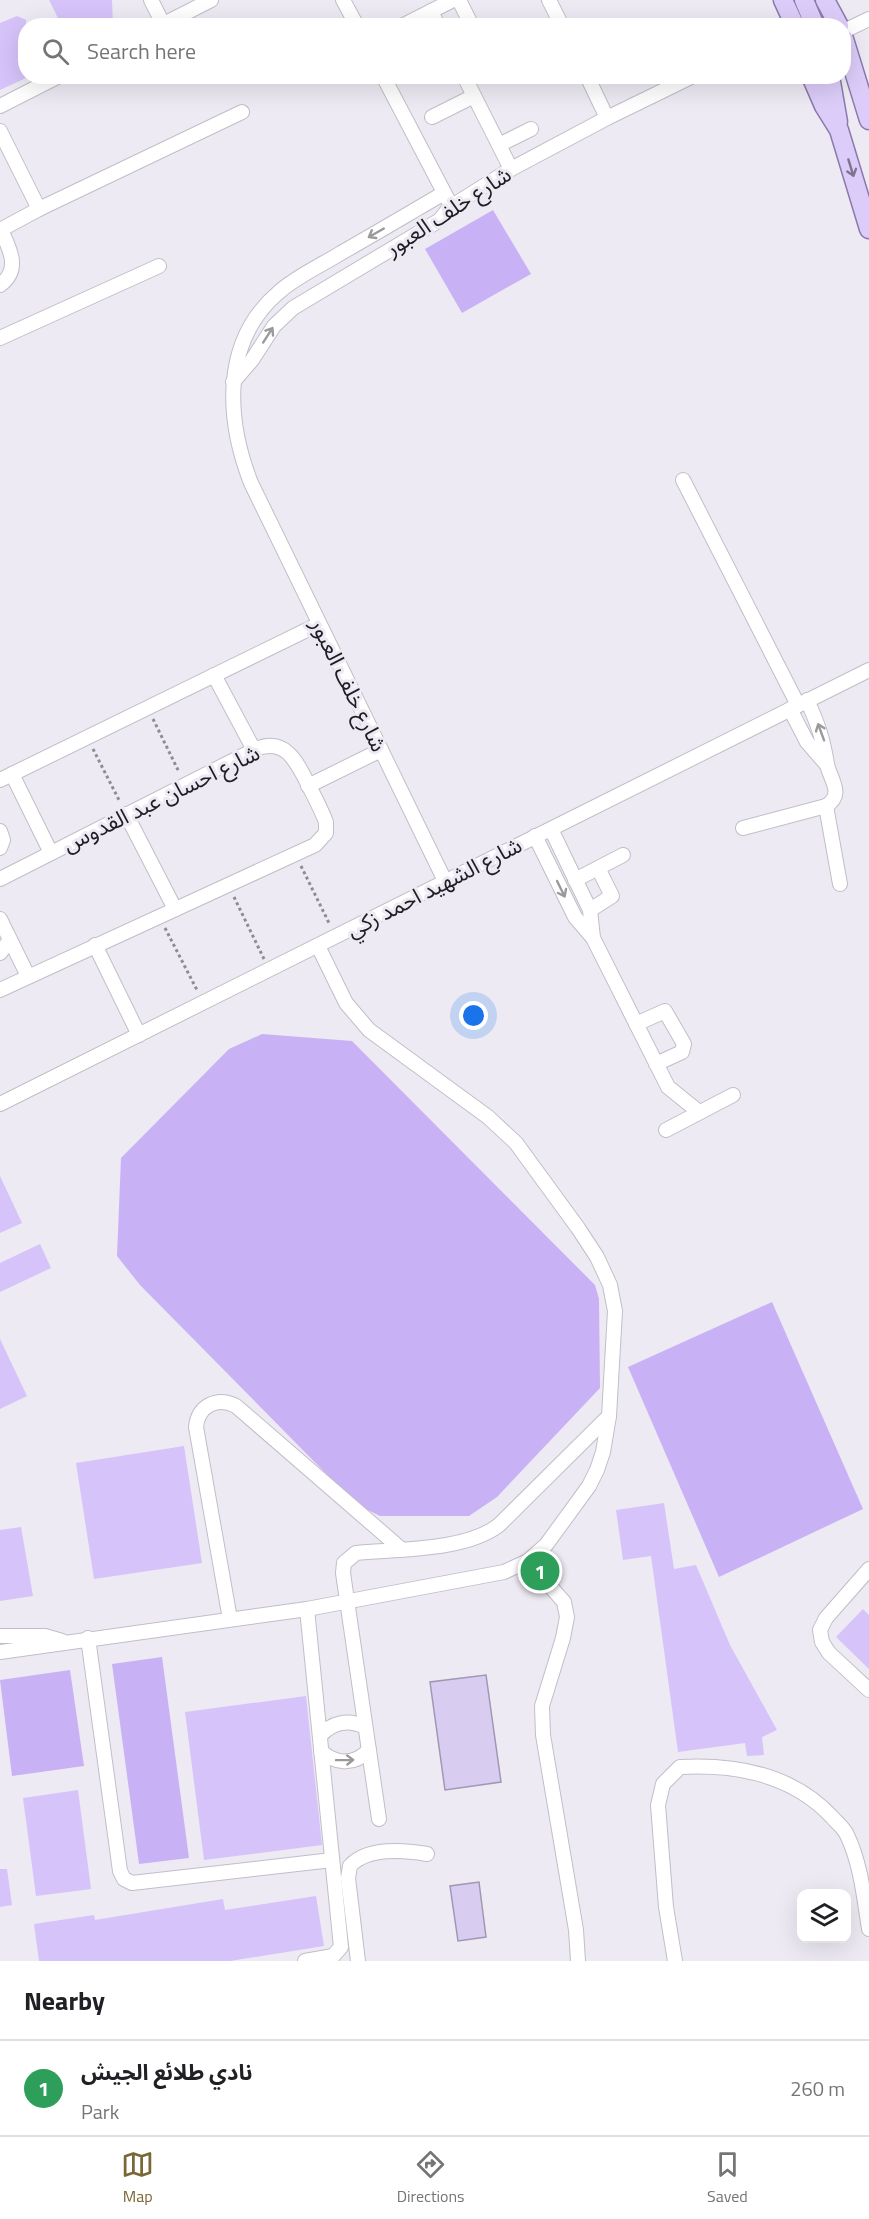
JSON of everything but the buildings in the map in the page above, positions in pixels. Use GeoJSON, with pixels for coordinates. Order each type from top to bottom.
{"type":"FeatureCollection","features":[{"type":"Feature","properties":{"kind":"main road"},"geometry":{"type":"LineString","coordinates":[[783,0],[791,18]]}},
{"type":"Feature","properties":{"kind":"main road"},"geometry":{"type":"LineString","coordinates":[[804,0],[812,18]]}},
{"type":"Feature","properties":{"kind":"main road"},"geometry":{"type":"LineString","coordinates":[[825,0],[835,18]]}},
{"type":"Feature","properties":{"kind":"main road"},"geometry":{"type":"LineString","coordinates":[[837,0],[838,18]]}},
{"type":"Feature","properties":{"kind":"main road"},"geometry":{"type":"LineString","coordinates":[[851,56],[864,84],[869,118]]}},
{"type":"Feature","properties":{"kind":"main road"},"geometry":{"type":"LineString","coordinates":[[814,84],[824,106],[839,130]]}},
{"type":"Feature","properties":{"kind":"main road"},"geometry":{"type":"LineString","coordinates":[[831,84],[839,130],[869,229]]}},
{"type":"Feature","properties":{"kind":"street"},"geometry":{"type":"LineString","coordinates":[[151,0],[159,18]]}},
{"type":"Feature","properties":{"kind":"street"},"geometry":{"type":"LineString","coordinates":[[176,18],[211,0]]}},
{"type":"Feature","properties":{"kind":"street"},"geometry":{"type":"LineString","coordinates":[[343,0],[353,18]]}},
{"type":"Feature","properties":{"kind":"street"},"geometry":{"type":"LineString","coordinates":[[417,18],[453,0]]}},
{"type":"Feature","properties":{"kind":"street"},"geometry":{"type":"LineString","coordinates":[[459,0],[468,18]]}},
{"type":"Feature","properties":{"kind":"street"},"geometry":{"type":"LineString","coordinates":[[549,0],[558,18]]}},
{"type":"Feature","properties":{"kind":"street"},"geometry":{"type":"LineString","coordinates":[[431,11],[434,18]]}},
{"type":"Feature","properties":{"kind":"street"},"geometry":{"type":"LineString","coordinates":[[851,27],[869,19]]}},
{"type":"Feature","properties":{"kind":"street"},"geometry":{"type":"LineString","coordinates":[[0,106],[43,84]]}},
{"type":"Feature","properties":{"kind":"street"},"geometry":{"type":"LineString","coordinates":[[387,84],[444,193],[449,208]]}},
{"type":"Feature","properties":{"kind":"street"},"geometry":{"type":"LineString","coordinates":[[468,84],[511,169]]}},
{"type":"Feature","properties":{"kind":"street"},"geometry":{"type":"LineString","coordinates":[[591,84],[607,118]]}},
{"type":"Feature","properties":{"kind":"street","name":"شارع خلف العبور"},"geometry":{"type":"LineString","coordinates":[[233,382],[248,366],[274,326],[293,308],[440,220],[449,208],[511,169],[677,84]]}},
{"type":"Feature","properties":{"kind":"street"},"geometry":{"type":"LineString","coordinates":[[432,117],[474,96]]}},
{"type":"Feature","properties":{"kind":"street"},"geometry":{"type":"LineString","coordinates":[[0,285],[13,269],[11,251],[0,230],[39,208],[242,112]]}},
{"type":"Feature","properties":{"kind":"street"},"geometry":{"type":"LineString","coordinates":[[499,145],[531,129]]}},
{"type":"Feature","properties":{"kind":"street"},"geometry":{"type":"LineString","coordinates":[[0,131],[39,208]]}},
{"type":"Feature","properties":{"kind":"street","name":"شارع خلف العبور"},"geometry":{"type":"LineString","coordinates":[[444,193],[280,291],[265,306],[247,332],[236,362],[233,382],[236,427],[246,471],[445,882]]}},
{"type":"Feature","properties":{"kind":"street"},"geometry":{"type":"LineString","coordinates":[[0,338],[159,266]]}},
{"type":"Feature","properties":{"kind":"street"},"geometry":{"type":"LineString","coordinates":[[683,480],[798,705],[823,735],[827,765],[836,793],[826,806],[743,828]]}},
{"type":"Feature","properties":{"kind":"street"},"geometry":{"type":"LineString","coordinates":[[51,853],[6,777],[319,624]]}},
{"type":"Feature","properties":{"kind":"street","name":"شارع الشهيد احمد زكي"},"geometry":{"type":"LineString","coordinates":[[1,1100],[139,1035],[869,670]]}},
{"type":"Feature","properties":{"kind":"street"},"geometry":{"type":"LineString","coordinates":[[214,675],[254,750]]}},
{"type":"Feature","properties":{"kind":"street"},"geometry":{"type":"LineString","coordinates":[[798,705],[807,742],[827,765]]}},
{"type":"Feature","properties":{"kind":"street","name":"شارع احسان عبد القدوس"},"geometry":{"type":"LineString","coordinates":[[0,879],[268,745],[290,752],[326,822],[326,832],[320,842],[295,854]]}},
{"type":"Feature","properties":{"kind":"street"},"geometry":{"type":"LineString","coordinates":[[308,786],[381,750]]}},
{"type":"Feature","properties":{"kind":"street"},"geometry":{"type":"LineString","coordinates":[[826,806],[840,884]]}},
{"type":"Feature","properties":{"kind":"street"},"geometry":{"type":"LineString","coordinates":[[126,814],[175,909]]}},
{"type":"Feature","properties":{"kind":"street"},"geometry":{"type":"LineString","coordinates":[[550,829],[590,910],[593,938]]}},
{"type":"Feature","properties":{"kind":"street"},"geometry":{"type":"LineString","coordinates":[[0,831],[3,840],[0,848]]}},
{"type":"Feature","properties":{"kind":"street"},"geometry":{"type":"LineString","coordinates":[[536,836],[574,917],[593,938],[670,1091],[690,1103],[699,1112]]}},
{"type":"Feature","properties":{"kind":"street"},"geometry":{"type":"LineString","coordinates":[[0,990],[295,854]]}},
{"type":"Feature","properties":{"kind":"street"},"geometry":{"type":"LineString","coordinates":[[575,880],[623,855]]}},
{"type":"Feature","properties":{"kind":"street"},"geometry":{"type":"LineString","coordinates":[[590,910],[612,896],[598,868]]}},
{"type":"Feature","properties":{"kind":"street"},"geometry":{"type":"LineString","coordinates":[[0,919],[28,976]]}},
{"type":"Feature","properties":{"kind":"street"},"geometry":{"type":"LineString","coordinates":[[0,953],[10,939]]}},
{"type":"Feature","properties":{"kind":"street"},"geometry":{"type":"LineString","coordinates":[[95,945],[139,1035]]}},
{"type":"Feature","properties":{"kind":"street"},"geometry":{"type":"LineString","coordinates":[[0,1652],[307,1609],[504,1572],[528,1561],[554,1536],[589,1486],[603,1452],[609,1416],[615,1311],[610,1285],[597,1257],[516,1143],[488,1117],[382,1042],[356,1017],[332,979],[318,946]]}},
{"type":"Feature","properties":{"kind":"street"},"geometry":{"type":"LineString","coordinates":[[636,1024],[665,1011],[684,1044],[682,1052],[656,1064]]}},
{"type":"Feature","properties":{"kind":"street"},"geometry":{"type":"LineString","coordinates":[[666,1130],[734,1095]]}},
{"type":"Feature","properties":{"kind":"street"},"geometry":{"type":"LineString","coordinates":[[230,1619],[196,1427],[199,1414],[209,1404],[223,1401],[236,1406],[399,1548]]}},
{"type":"Feature","properties":{"kind":"street"},"geometry":{"type":"LineString","coordinates":[[379,1819],[343,1568],[346,1559],[356,1553],[471,1540],[491,1531],[609,1416]]}},
{"type":"Feature","properties":{"kind":"street"},"geometry":{"type":"LineString","coordinates":[[528,1561],[564,1602],[567,1617],[542,1707],[543,1735],[576,1930],[578,1961]]}},
{"type":"Feature","properties":{"kind":"street"},"geometry":{"type":"LineString","coordinates":[[869,1569],[826,1618],[820,1630],[822,1642],[828,1653],[869,1690]]}},
{"type":"Feature","properties":{"kind":"street"},"geometry":{"type":"LineString","coordinates":[[305,1961],[333,1956],[340,1947],[307,1609]]}},
{"type":"Feature","properties":{"kind":"street"},"geometry":{"type":"LineString","coordinates":[[0,1636],[45,1636],[64,1642]]}},
{"type":"Feature","properties":{"kind":"street"},"geometry":{"type":"LineString","coordinates":[[88,1638],[120,1871],[124,1880],[132,1883],[332,1860]]}},
{"type":"Feature","properties":{"kind":"street"},"geometry":{"type":"LineString","coordinates":[[320,1736],[337,1723],[352,1722],[365,1726]]}},
{"type":"Feature","properties":{"kind":"street"},"geometry":{"type":"LineString","coordinates":[[321,1751],[332,1759],[345,1762],[358,1759],[369,1750]]}},
{"type":"Feature","properties":{"kind":"street"},"geometry":{"type":"LineString","coordinates":[[675,1961],[666,1907],[657,1805],[663,1784],[680,1767],[714,1766],[774,1777],[817,1801],[846,1833],[857,1863],[869,1929]]}},
{"type":"Feature","properties":{"kind":"street"},"geometry":{"type":"LineString","coordinates":[[358,1961],[348,1878],[350,1866],[360,1857],[376,1854],[408,1851],[427,1854]]}},
{"type":"Feature","properties":{"kind":"path"},"geometry":{"type":"LineString","coordinates":[[147,708],[185,785]]}},
{"type":"Feature","properties":{"kind":"path"},"geometry":{"type":"LineString","coordinates":[[87,738],[126,814]]}},
{"type":"Feature","properties":{"kind":"path"},"geometry":{"type":"LineString","coordinates":[[295,854],[336,936]]}},
{"type":"Feature","properties":{"kind":"path"},"geometry":{"type":"LineString","coordinates":[[228,884],[269,970]]}},
{"type":"Feature","properties":{"kind":"path"},"geometry":{"type":"LineString","coordinates":[[159,916],[203,1002]]}},
{"type":"Feature","properties":{"kind":"shaded area"},"geometry":{"type":"Polygon","coordinates":[[[493,210],[531,274],[462,313],[425,249],[493,210]]]}},
{"type":"Feature","properties":{"kind":"shaded area"},"geometry":{"type":"Polygon","coordinates":[[[262,1034],[352,1041],[595,1285],[599,1299],[600,1388],[497,1497],[469,1516],[380,1516],[356,1504],[140,1285],[117,1256],[121,1158],[229,1049],[262,1034]]]}},
{"type":"Feature","properties":{"kind":"shaded area"},"geometry":{"type":"Polygon","coordinates":[[[772,1302],[863,1509],[719,1577],[628,1367],[772,1302]]]}},
{"type":"Feature","properties":{"kind":"shaded area"},"geometry":{"type":"Polygon","coordinates":[[[162,1657],[189,1858],[139,1864],[112,1664],[162,1657]]]}},
{"type":"Feature","properties":{"kind":"shaded area"},"geometry":{"type":"Polygon","coordinates":[[[70,1670],[84,1766],[12,1776],[0,1680],[70,1670]]]}},
{"type":"Feature","properties":{"kind":"shaded area"},"geometry":{"type":"Polygon","coordinates":[[[486,1675],[501,1782],[445,1790],[430,1682],[486,1675]]]}},
{"type":"Feature","properties":{"kind":"shaded area"},"geometry":{"type":"Polygon","coordinates":[[[479,1882],[486,1937],[458,1941],[450,1886],[479,1882]]]}},
{"type":"Feature","properties":{"kind":"place","name":"نادي طلائع الجيش"},"geometry":{"type":"Point","coordinates":[540,1571]}}]}
